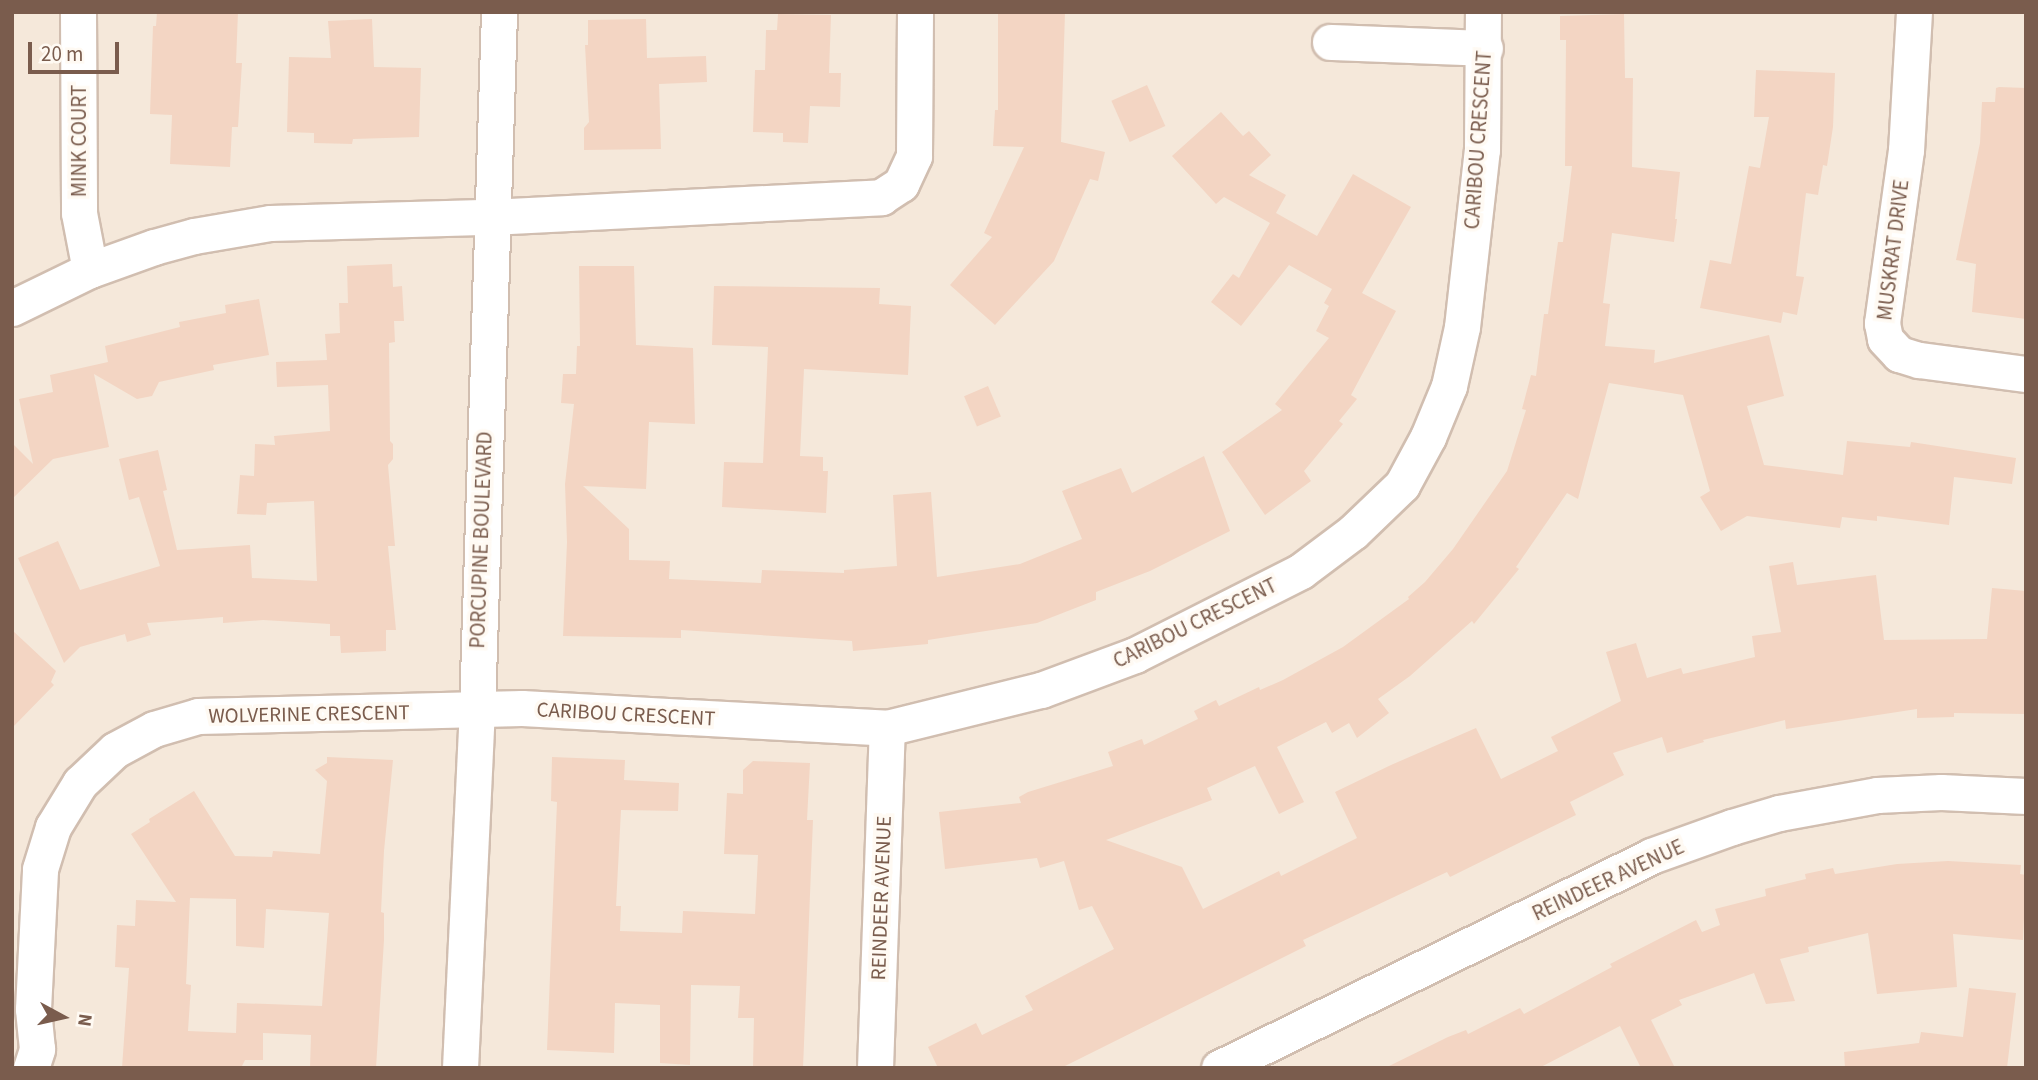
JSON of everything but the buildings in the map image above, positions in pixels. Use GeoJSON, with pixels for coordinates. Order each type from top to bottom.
{"type":"FeatureCollection","features":[{"type":"Feature","properties":{"kind":"street","name":"MINK COURT"},"geometry":{"type":"LineString","coordinates":[[78,12],[79,213],[90,270]]}},
{"type":"Feature","properties":{"kind":"street","name":"PORCUPINE BOULEVARD"},"geometry":{"type":"LineString","coordinates":[[460,1068],[477,709],[490,217],[499,12]]}},
{"type":"Feature","properties":{"kind":"street"},"geometry":{"type":"LineString","coordinates":[[12,308],[90,270],[194,236],[270,223],[490,217],[881,197],[901,184],[914,156],[915,12]]}},
{"type":"Feature","properties":{"kind":"street","name":"CARIBOU CRESCENT"},"geometry":{"type":"LineString","coordinates":[[477,709],[522,708],[887,728],[1041,690],[1135,656],[1301,571],[1353,532],[1402,485],[1428,436],[1449,386],[1462,327],[1482,150],[1485,48],[1483,12]]}},
{"type":"Feature","properties":{"kind":"street","name":"MUSKRAT DRIVE"},"geometry":{"type":"LineString","coordinates":[[1914,12],[1906,150],[1882,323],[1885,339],[1899,354],[1919,360],[2026,374]]}},
{"type":"Feature","properties":{"kind":"street"},"geometry":{"type":"LineString","coordinates":[[1329,42],[1485,48]]}},
{"type":"Feature","properties":{"kind":"street","name":"WOLVERINE CRESCENT"},"geometry":{"type":"LineString","coordinates":[[31,1068],[37,1049],[33,1009],[40,869],[53,827],[73,794],[115,750],[154,729],[198,716],[477,709]]}},
{"type":"Feature","properties":{"kind":"street","name":"REINDEER AVENUE"},"geometry":{"type":"LineString","coordinates":[[875,1068],[887,728]]}},
{"type":"Feature","properties":{"kind":"street","name":"REINDEER AVENUE"},"geometry":{"type":"LineString","coordinates":[[1219,1068],[1651,856],[1732,827],[1790,811],[1877,795],[1941,792],[2026,796]]}},
{"type":"Feature","properties":{"kind":"shaded area"},"geometry":{"type":"Polygon","coordinates":[[[12,12],[2026,12],[2026,1068],[12,1068],[12,12]]]}}]}
